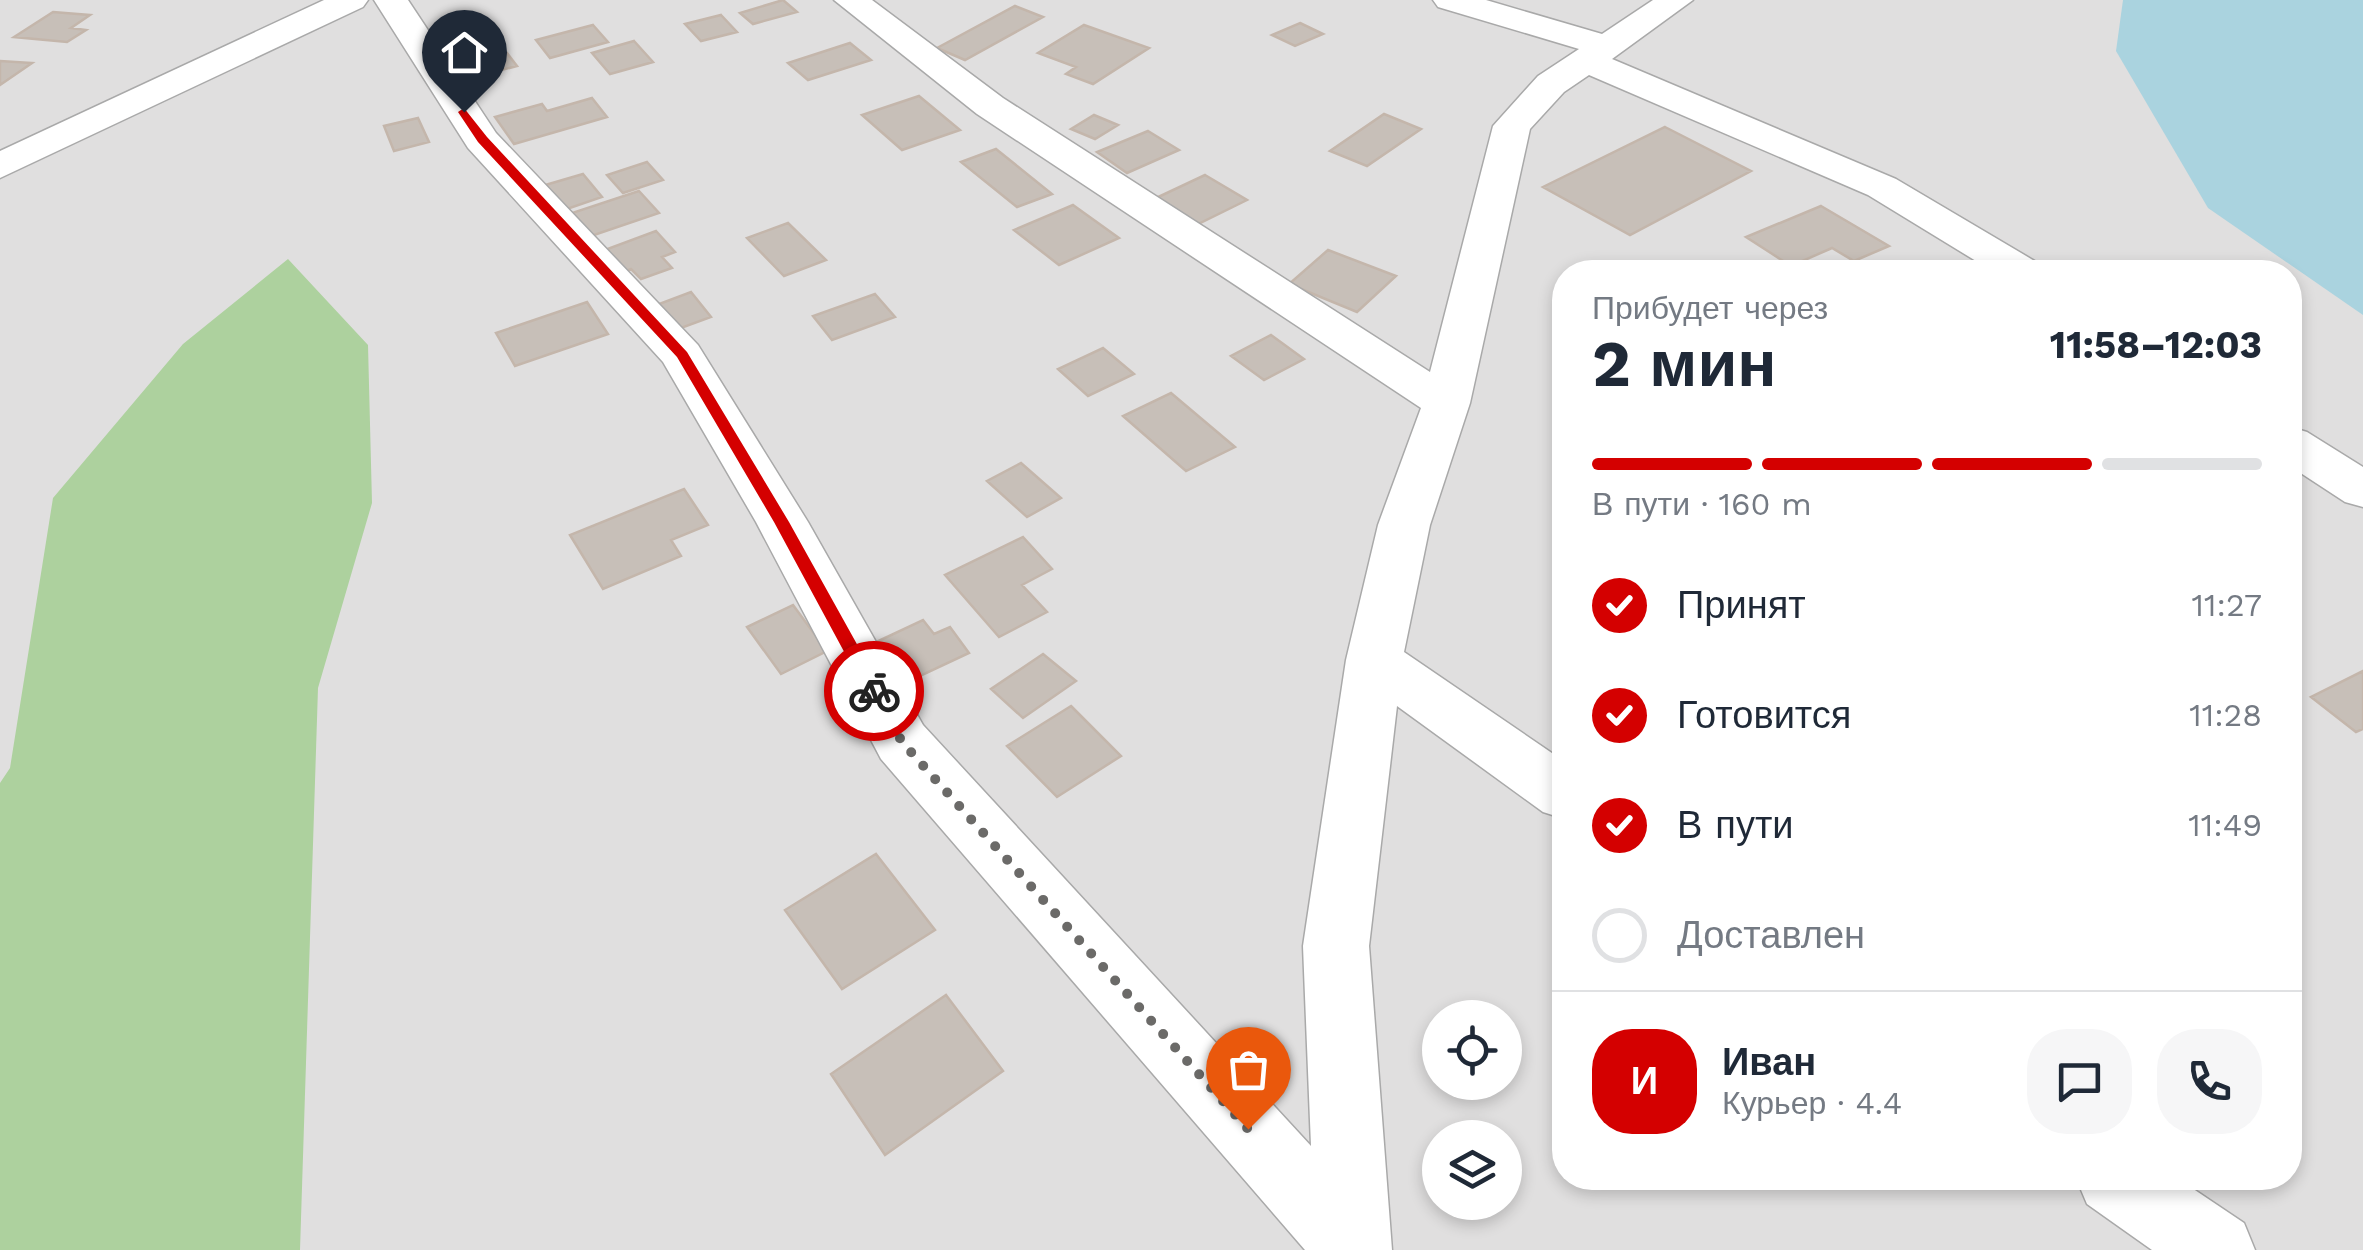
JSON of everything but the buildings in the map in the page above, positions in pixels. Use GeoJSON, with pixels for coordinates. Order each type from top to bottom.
{"type":"FeatureCollection","features":[{"type":"Feature","properties":{"kind":"street"},"geometry":{"type":"LineString","coordinates":[[0,166],[351,0]]}},
{"type":"Feature","properties":{"kind":"street"},"geometry":{"type":"LineString","coordinates":[[391,0],[482,140],[682,355],[782,522],[902,742],[1354,1249]]}},
{"type":"Feature","properties":{"kind":"street"},"geometry":{"type":"LineString","coordinates":[[852,0],[990,106],[1446,403]]}},
{"type":"Feature","properties":{"kind":"street"},"geometry":{"type":"LineString","coordinates":[[1450,0],[1595,53],[1882,187],[2004,260]]}},
{"type":"Feature","properties":{"kind":"street"},"geometry":{"type":"LineString","coordinates":[[1354,1249],[1336,946],[1374,660],[1404,524],[1446,403],[1512,126],[1551,84],[1676,0]]}},
{"type":"Feature","properties":{"kind":"street"},"geometry":{"type":"LineString","coordinates":[[2302,451],[2363,490]]}},
{"type":"Feature","properties":{"kind":"street"},"geometry":{"type":"LineString","coordinates":[[1374,660],[1552,785]]}},
{"type":"Feature","properties":{"kind":"street"},"geometry":{"type":"LineString","coordinates":[[2130,1190],[2216,1250]]}},
{"type":"Feature","properties":{"kind":"shaded area"},"geometry":{"type":"Polygon","coordinates":[[[0,0],[2363,0],[2363,1250],[0,1250],[0,0]]]}},
{"type":"Feature","properties":{"kind":"green space"},"geometry":{"type":"Polygon","coordinates":[[[288,259],[368,345],[372,503],[318,688],[300,1250],[0,1250],[0,783],[10,768],[53,498],[183,344],[288,259]]]}},
{"type":"Feature","properties":{"kind":"water"},"geometry":{"type":"Polygon","coordinates":[[[2123,0],[2363,0],[2363,315],[2302,273],[2302,260],[2283,260],[2208,208],[2116,51],[2123,0]]]}},
{"type":"Feature","properties":{"kind":"way so far"},"geometry":{"type":"LineString","coordinates":[[874,691],[902,742],[1248,1129]]}},
{"type":"Feature","properties":{"kind":"route"},"geometry":{"type":"LineString","coordinates":[[464,112],[482,140],[682,355],[782,522],[874,691]]}}]}
